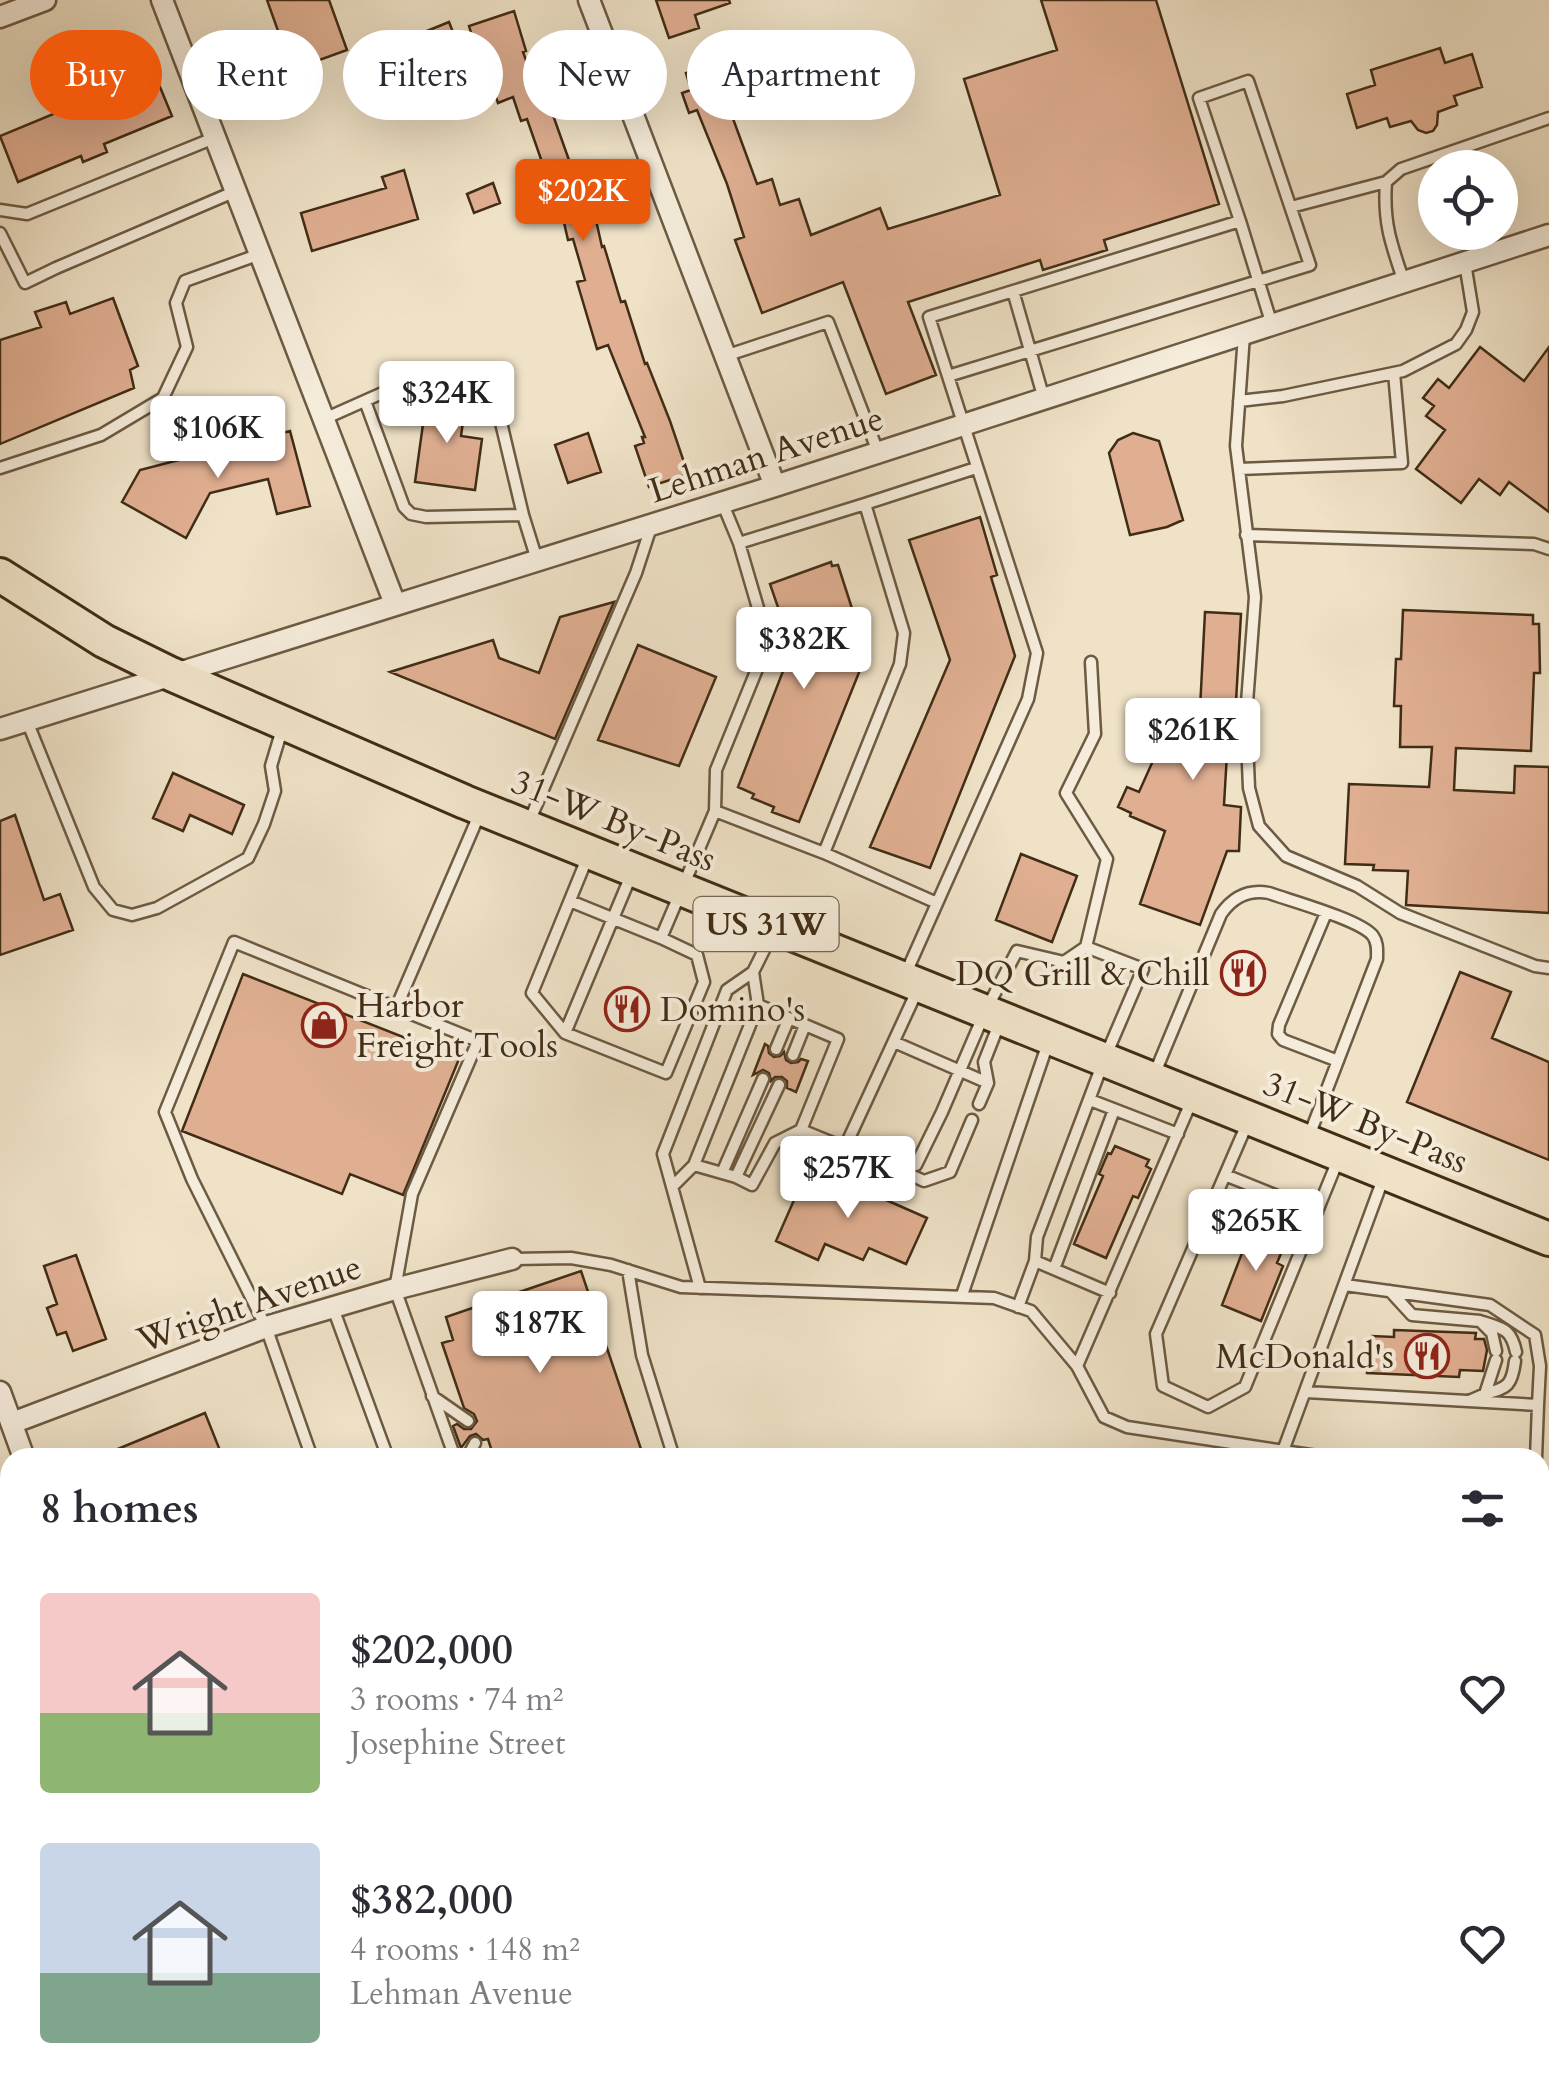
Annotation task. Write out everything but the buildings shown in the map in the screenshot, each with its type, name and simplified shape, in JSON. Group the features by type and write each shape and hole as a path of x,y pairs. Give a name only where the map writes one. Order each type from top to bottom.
{"main road":[{"name":"31-W By-Pass","path":"0,575 104,640 171,674 482,810 1549,1239"}],"street":[{"path":"162,0 395,604"},
{"path":"589,0 775,486"},
{"path":"0,17 34,2"},
{"name":"Lehman Avenue","path":"0,729 964,426 1549,234"},
{"name":"Wright Avenue","path":"12,1423 266,1328 396,1288 512,1259"},
{"path":"0,1392 21,1448"}],"lane":[{"path":"948,376 1030,352 1258,282 1310,265 1248,81 1199,98 1240,221 1258,282 1272,324"},
{"path":"1290,207 1386,182 1401,169 1549,118"},
{"path":"0,210 27,214 215,138"},
{"path":"1386,182 1387,234 1404,282"},
{"path":"0,233 25,283 236,191"},
{"path":"846,1147 894,1042 937,902 1028,699 1037,653 929,317 1240,221"},
{"path":"0,468 101,435 163,398 186,346 176,303 185,282 260,254"},
{"path":"1239,401 1283,396 1402,371 1456,344 1473,312 1465,262"},
{"path":"1013,292 1044,400"},
{"path":"725,356 828,322 878,453"},
{"path":"1244,334 1236,446 1255,597 1246,716 1250,788 1258,826 1286,856 1358,886 1400,912 1535,966 1549,968"},
{"path":"1239,469 1402,463 1394,373"},
{"path":"324,419 425,374 464,374 483,386 498,410 538,560"},
{"path":"365,401 404,507 411,514 524,515"},
{"path":"739,542 976,468"},
{"path":"660,938 715,811 716,770 759,664 766,632 739,542 722,502"},
{"path":"824,853 900,664 904,632 865,504"},
{"path":"526,828 636,573 652,524"},
{"path":"1246,535 1534,544 1549,549"},
{"path":"979,1104 988,1083 984,1062 993,1015 1017,952 1064,962 1086,947 1107,859 1066,793 1095,734 1090,662"},
{"path":"26,720 94,886 113,910 132,914 157,908 248,858 275,791 270,766 284,724"},
{"path":"396,1008 482,810"},
{"path":"715,811 937,902"},
{"path":"570,901 697,954 704,982 666,1073 565,1034 532,993 570,901 590,853"},
{"path":"565,1034 633,870"},
{"path":"1152,1079 1228,904 1238,896 1260,892 1326,914 1370,932 1377,942 1376,959 1307,1141"},
{"path":"1326,914 1278,1034 1283,1040 1338,1061"},
{"path":"700,1288 664,1154 728,990 753,972 775,927"},
{"path":"308,1448 266,1328 192,1180 164,1112 234,942 478,1041 412,1194 396,1288 451,1448"},
{"path":"1018,1307 1035,1261 1038,1236 1143,969 1086,947"},
{"path":"672,1187 694,1164 758,1005 753,972"},
{"path":"704,982 728,990"},
{"path":"694,1164 752,1185 775,1143 801,1130 838,1039 758,1005"},
{"path":"899,1170 916,1165 959,1070 993,1015"},
{"path":"776,1049 789,1018"},
{"path":"792,1055 805,1025"},
{"path":"962,1295 1050,1038"},
{"path":"894,1042 988,1083"},
{"path":"722,1173 763,1079"},
{"path":"736,1177 779,1085"},
{"path":"1077,1366 1194,1096"},
{"path":"1090,1100 1178,1134"},
{"path":"1054,1269 1114,1110"},
{"path":"1250,1118 1156,1334 1163,1386 1208,1407 1245,1387 1340,1155"},
{"path":"801,1130 924,1181 950,1172 972,1120"},
{"path":"1283,1448 1386,1173"},
{"path":"1226,1175 1316,1212"},
{"path":"512,1259 571,1258 681,1287 994,1298 1032,1311 1077,1366 1104,1417 1127,1428 1262,1448"},
{"path":"1035,1261 1110,1293"},
{"path":"628,1270 642,1356 671,1448"},
{"path":"1345,1285 1490,1305 1535,1334 1540,1366 1536,1448"},
{"path":"1390,1291 1412,1316 1480,1321 1513,1336 1513,1380 1506,1387 1468,1402"},
{"path":"333,1308 384,1448"},
{"path":"1480,1321 1492,1334 1496,1356 1484,1394"},
{"path":"1306,1392 1538,1405"},
{"path":"432,1396 468,1420"},
{"path":"472,1448 475,1443"}],"place":[{"name":"DQ Grill & Chill","path":"1243,973"},
{"name":"Domino's","path":"627,1009"},
{"name":"Harbor Freight Tools","path":"324,1025"},
{"name":"McDonald's","path":"1427,1356"}]}
